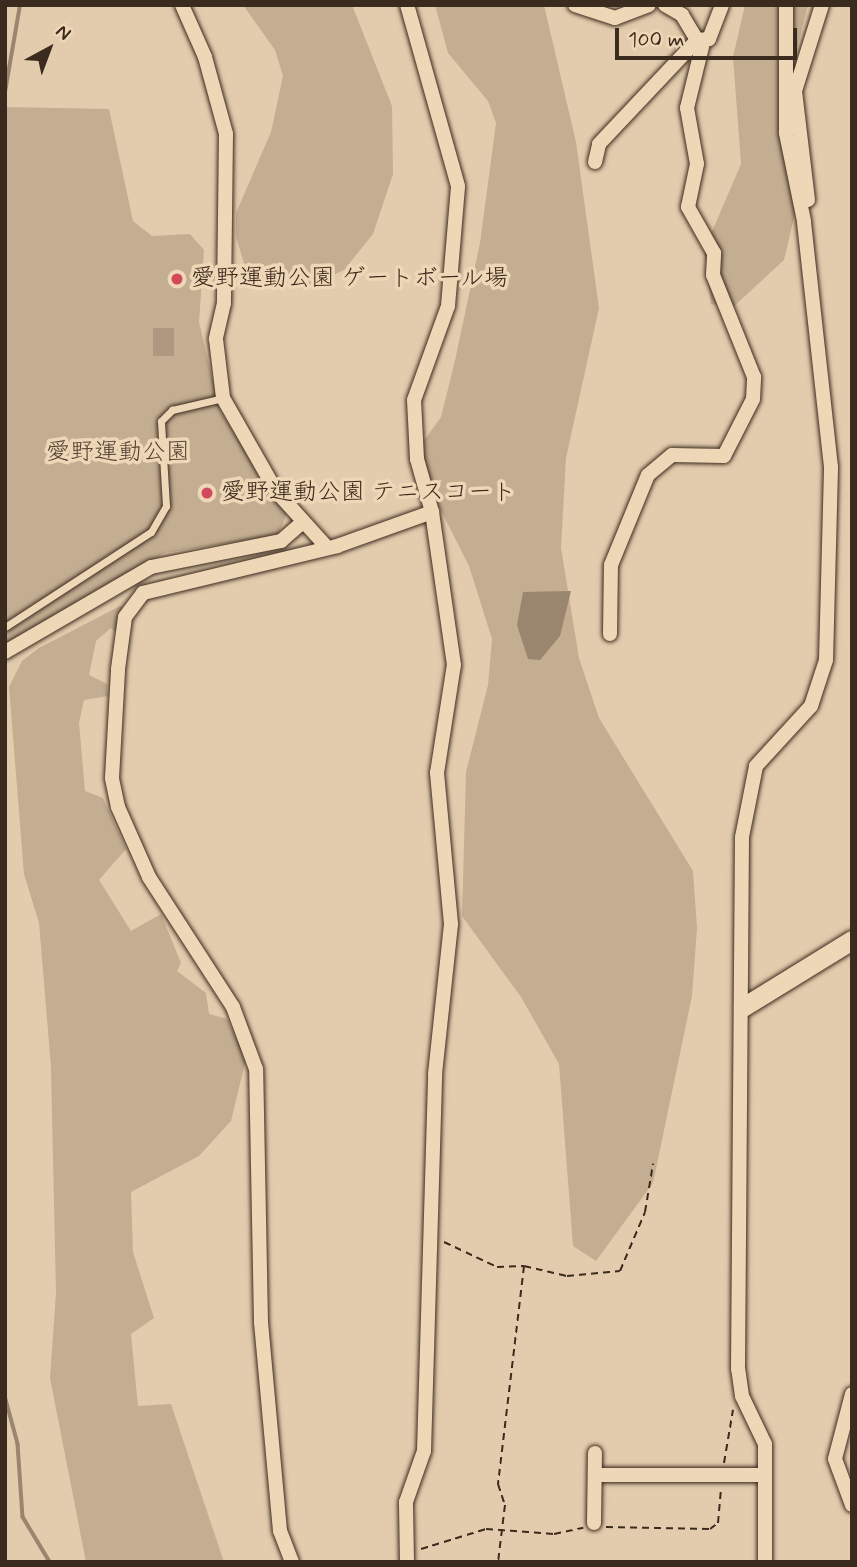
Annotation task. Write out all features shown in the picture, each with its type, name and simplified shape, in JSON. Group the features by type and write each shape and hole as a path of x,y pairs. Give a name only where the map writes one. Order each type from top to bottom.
{"street":[{"path":"182,5 205,57 226,134 224,303 216,339 223,398 276,491 324,544"},
{"path":"407,5 458,186 447,306 414,400 417,459 432,512 454,665 437,773 451,924 435,1074 424,1451 406,1502 407,1558"},
{"path":"575,5 615,19 649,5"},
{"path":"610,634 611,565 648,475 671,454 724,456 753,399 754,377 713,275 714,253 688,207 697,164 687,108 700,42 688,22 665,5"},
{"path":"688,22 690,5"},
{"path":"595,162 599,144 700,42 722,5"},
{"path":"765,1562 765,1444 741,1396 737,1134 743,1007 746,798 765,749 811,706 826,660 831,467 804,221 781,83 786,5"},
{"path":"804,221 809,206 794,91 822,5"},
{"path":"292,1562 280,1531 261,1322 257,1069 233,1007 149,877 112,778 118,669 125,617 136,599 324,544 337,546 432,512"},
{"path":"5,652 151,567 281,541 303,522"},
{"path":"743,1007 852,940"},
{"path":"852,1394 835,1459 852,1505"},
{"path":"594,1523 595,1453"},
{"path":"595,1475 765,1475"}],"lane":[{"path":"5,627 151,532 166,506 161,421 172,410 223,398"}],"path":[{"path":"429,1236 497,1267 523,1266 557,1275 620,1272 645,1212 653,1164"},
{"path":"498,1562 502,1531 498,1483 523,1266"},
{"path":"407,1558 473,1532 710,1529 718,1523 726,1437 741,1396"}],"green space":[{"path":"243,5 352,5 392,106 393,174 373,234 344,270 308,286 264,281 244,263 236,237 236,213 271,132 283,76 275,50"},
{"path":"435,5 544,5 576,142 599,308 566,458 561,548 579,658 599,718 693,871 697,928 692,996 653,1183 596,1261 573,1246 559,1064 521,997 462,916 466,772 488,685 492,639 469,566 425,479 418,449 441,417 454,365 480,243 496,123 488,101 448,53"},
{"path":"745,5 808,5 788,84 797,205 784,260 732,308 711,304 704,250 741,164 733,57"},
{"name":"愛野運動公園","path":"5,107 109,109 133,221 152,236 190,234 204,250 199,322 220,411 287,513 278,535 165,553 5,645"},
{"path":"120,606 126,608 118,634 111,628 96,641 89,675 107,684 108,696 84,700 79,723 85,791 103,798 126,849 99,880 131,931 161,914 181,963 177,971 206,993 209,1014 227,1019 246,1059 231,1121 199,1156 131,1192 133,1252 154,1318 131,1334 138,1406 171,1404 224,1562 86,1562 50,1378 56,1293 51,1067 39,923 24,874 9,687 22,661 39,648"}],"shaded area":[{"path":"571,591 560,636 540,660 528,659 517,625 523,592"}],"building":[{"path":"153,328 174,328 174,356 153,356"}],"waterway":[{"path":"5,92 20,5"},
{"path":"5,1396 18,1444 23,1517 50,1562"}],"place":[{"name":"愛野運動公園 ゲートボール場","path":"177,279"},
{"name":"愛野運動公園 テニスコート","path":"207,493"}]}
